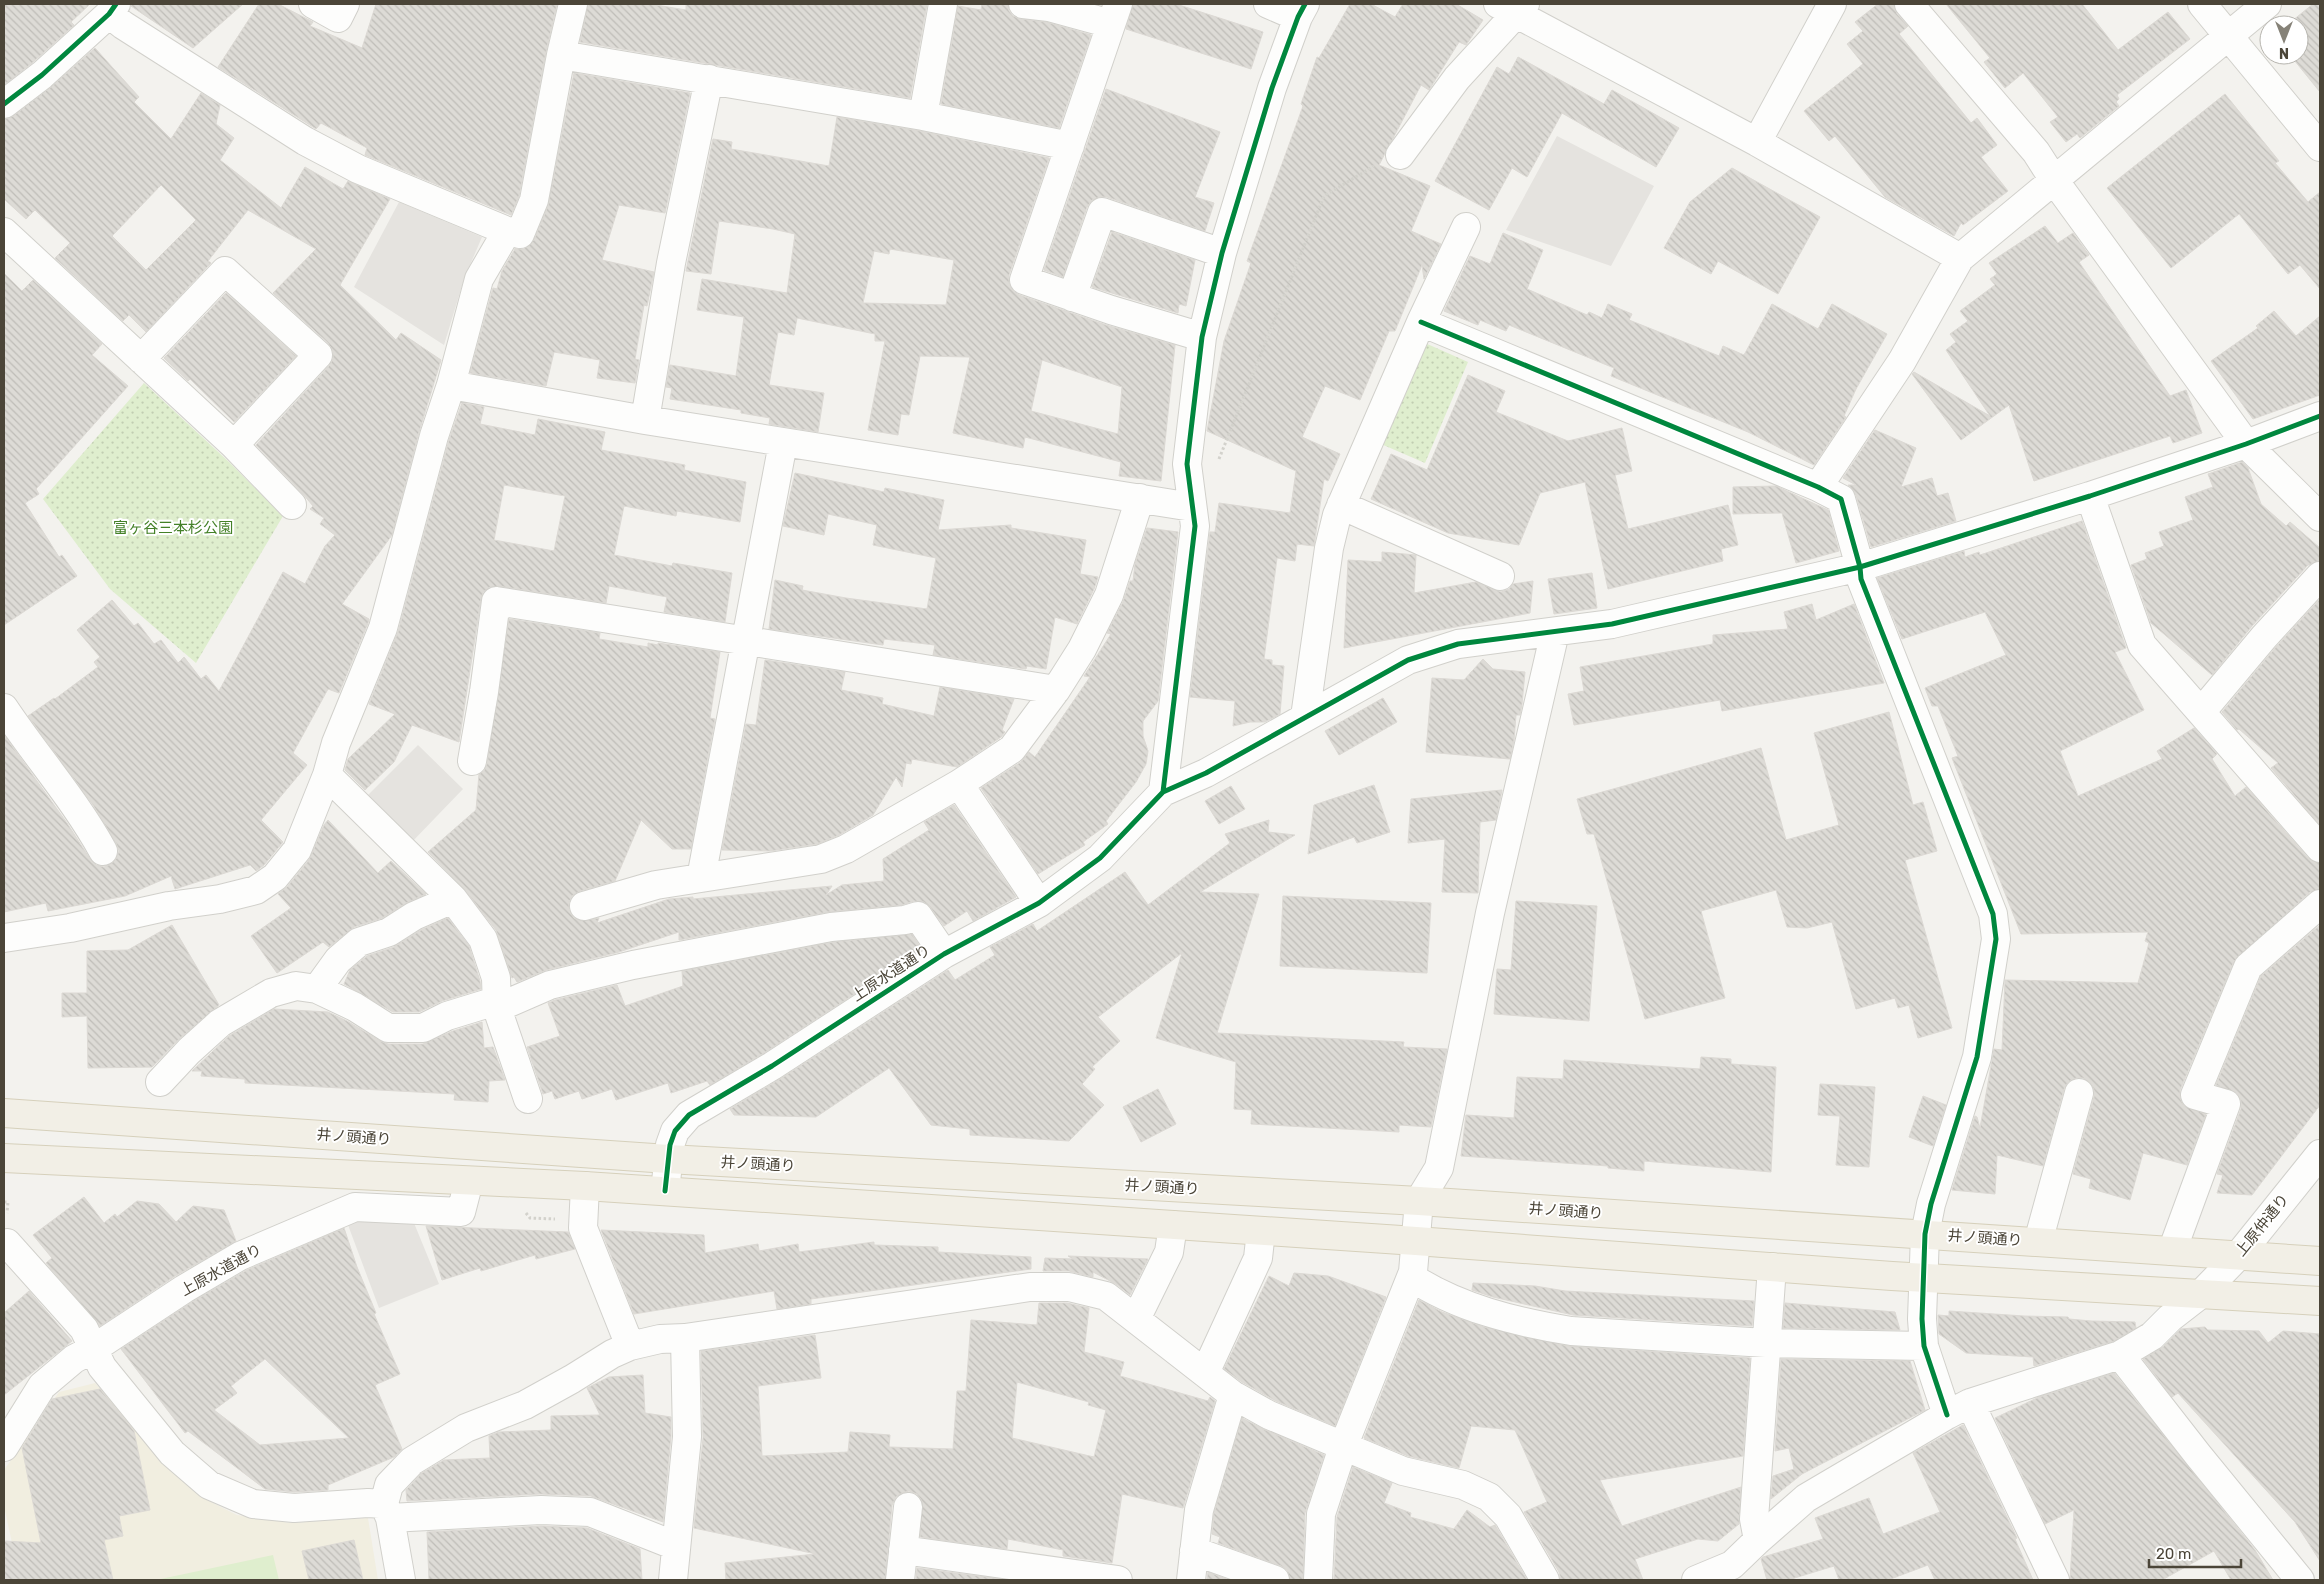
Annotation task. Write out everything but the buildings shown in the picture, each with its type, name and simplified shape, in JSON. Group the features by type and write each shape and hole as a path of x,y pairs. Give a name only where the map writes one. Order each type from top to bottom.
{"main road":[{"name":"井ノ頭通り","path":"4,1113 668,1159 1418,1202 2320,1261"},
{"path":"4,1158 585,1186 1261,1230 1923,1278 2320,1301"}],"street":[{"path":"313,4 338,18 345,4"},
{"path":"4,938 70,928 169,906 220,899 256,890 275,877 297,850 327,775 336,743 383,628 434,436 451,385 479,279 514,232 534,200 561,55 573,4"},
{"path":"923,116 943,4"},
{"path":"1023,4 1114,14 1024,280 1072,298 1202,337"},
{"path":"1163,792 1195,526 1187,464 1202,337 1222,253 1272,88 1302,10 1268,4"},
{"path":"1757,142 1832,4"},
{"path":"1909,4 2036,152 2054,180 2246,444 2320,517"},
{"path":"2202,4 2320,148"},
{"path":"1818,487 1902,361 1960,258 2267,4"},
{"path":"1400,155 1513,7 1757,142 1960,258"},
{"path":"4,104 42,75 113,9 123,25 306,141 358,169 514,232"},
{"path":"561,55 923,116 1070,146"},
{"path":"645,420 671,263 709,79"},
{"path":"1072,298 1102,212 1222,253"},
{"path":"1305,717 1329,548 1341,506 1421,322 1466,227"},
{"path":"4,232 234,445 292,505"},
{"path":"141,359 225,271 318,354 234,445"},
{"path":"1421,322 1818,487 1841,499 1860,567 1861,579 1993,914 1996,939 1977,1057 1931,1204 1925,1234 1922,1319 1924,1346 2054,1580"},
{"path":"451,385 783,443 1192,507"},
{"path":"1163,792 1206,773 1408,660 1458,644 1612,624 1860,567 2090,496 2246,444 2320,416"},
{"path":"701,878 783,443"},
{"path":"2090,496 2142,645 2320,848"},
{"path":"584,906 656,885 821,859 846,849 959,784 1012,749 1056,690 1082,649 1108,595 1140,498"},
{"path":"1341,506 1500,576"},
{"path":"2202,712 2264,637 2320,576"},
{"path":"472,761 484,692 496,601 1056,690"},
{"path":"1318,1580 1321,1514 1343,1447 1411,1277 1416,1241 1418,1202 1439,1168 1490,913 1555,632"},
{"path":"4,708 33,752 85,818 103,851"},
{"path":"327,775 453,899 483,939 496,978 497,1008 528,1099"},
{"path":"959,784 1039,903"},
{"name":"上原水道通り","path":"665,1191 670,1145 675,1131 689,1115 772,1066 944,954 1039,903 1100,858 1163,792"},
{"path":"317,989 338,960 359,942 389,932 414,916 453,899"},
{"path":"2172,1251 2226,1104 2195,1095 2248,967 2320,904"},
{"path":"160,1082 189,1050 220,1023 271,993 296,986 317,989 355,1007 388,1028 423,1028 447,1016 486,1004 497,1008 550,985 632,965 831,927 880,923 918,916 944,954"},
{"path":"2038,1242 2079,1093"},
{"name":"上原仲通り","path":"1696,1580 1732,1565 1806,1498 1958,1409 2120,1356 2152,1336 2170,1318 2201,1294 2238,1256 2320,1154"},
{"name":"上原水道通り","path":"4,1447 42,1386 74,1359 93,1349 240,1256 355,1207 461,1212 469,1180"},
{"path":"585,1186 583,1228 630,1346"},
{"path":"1136,1319 1169,1252 1173,1225"},
{"path":"1206,1373 1258,1258 1261,1230"},
{"path":"7,1243 84,1329 102,1367 172,1453 209,1486 253,1504 294,1508 368,1503 387,1511 541,1510 590,1512 676,1546"},
{"path":"1758,1540 1754,1519 1772,1267"},
{"path":"1411,1277 1428,1289 1456,1301 1542,1326 1571,1332 1766,1343 1924,1346"},
{"path":"401,1580 387,1511 389,1485 412,1461 466,1428 525,1405 612,1354 630,1346 660,1339 684,1338 1030,1287 1069,1287 1106,1296 1233,1395 1269,1415 1403,1471 1463,1486 1489,1497 1508,1516 1546,1580"},
{"path":"673,1580 688,1436 684,1338"},
{"path":"2120,1356 2300,1580"},
{"path":"1191,1580 1199,1510 1233,1395"},
{"path":"900,1580 908,1507"},
{"path":"903,1550 1118,1580"},
{"path":"1194,1551 1275,1580"}],"path":[{"path":"1245,396 1324,196 1376,165 1400,155"}],"shaded area":[{"path":"1557,136 1654,186 1611,266 1506,230"},
{"path":"399,202 482,237 464,279 444,345 354,287"},
{"path":"418,745 463,789 410,844 364,799"},
{"path":"363,1219 414,1223 439,1284 379,1308 348,1225"},
{"path":"95,1383 140,1431 178,1477 211,1502 237,1515 291,1523 368,1518 378,1580 20,1580 4,1506 4,1470 59,1392"}],"green space":[{"path":"1425,343 1468,362 1425,463 1381,444"},
{"name":"富ヶ谷三本杉公園","path":"144,383 229,462 283,516 196,663 110,589 43,499"},
{"path":"273,1555 279,1580 156,1580"}],"cycle path":[{"path":"4,104 42,75 109,14 116,4"},
{"path":"1163,792 1195,526 1187,464 1202,337 1222,253 1272,88 1298,17 1305,4"},
{"path":"1421,322 1818,487 1841,499 1860,567 1861,579 1993,914 1996,939 1977,1057 1931,1204 1925,1234 1922,1319 1924,1346 1947,1415"},
{"path":"665,1191 670,1145 675,1131 689,1115 772,1066 944,954 1039,903 1100,858 1163,792 1206,773 1408,660 1458,644 1612,624 1860,567 2090,496 2246,444 2320,416"}]}
